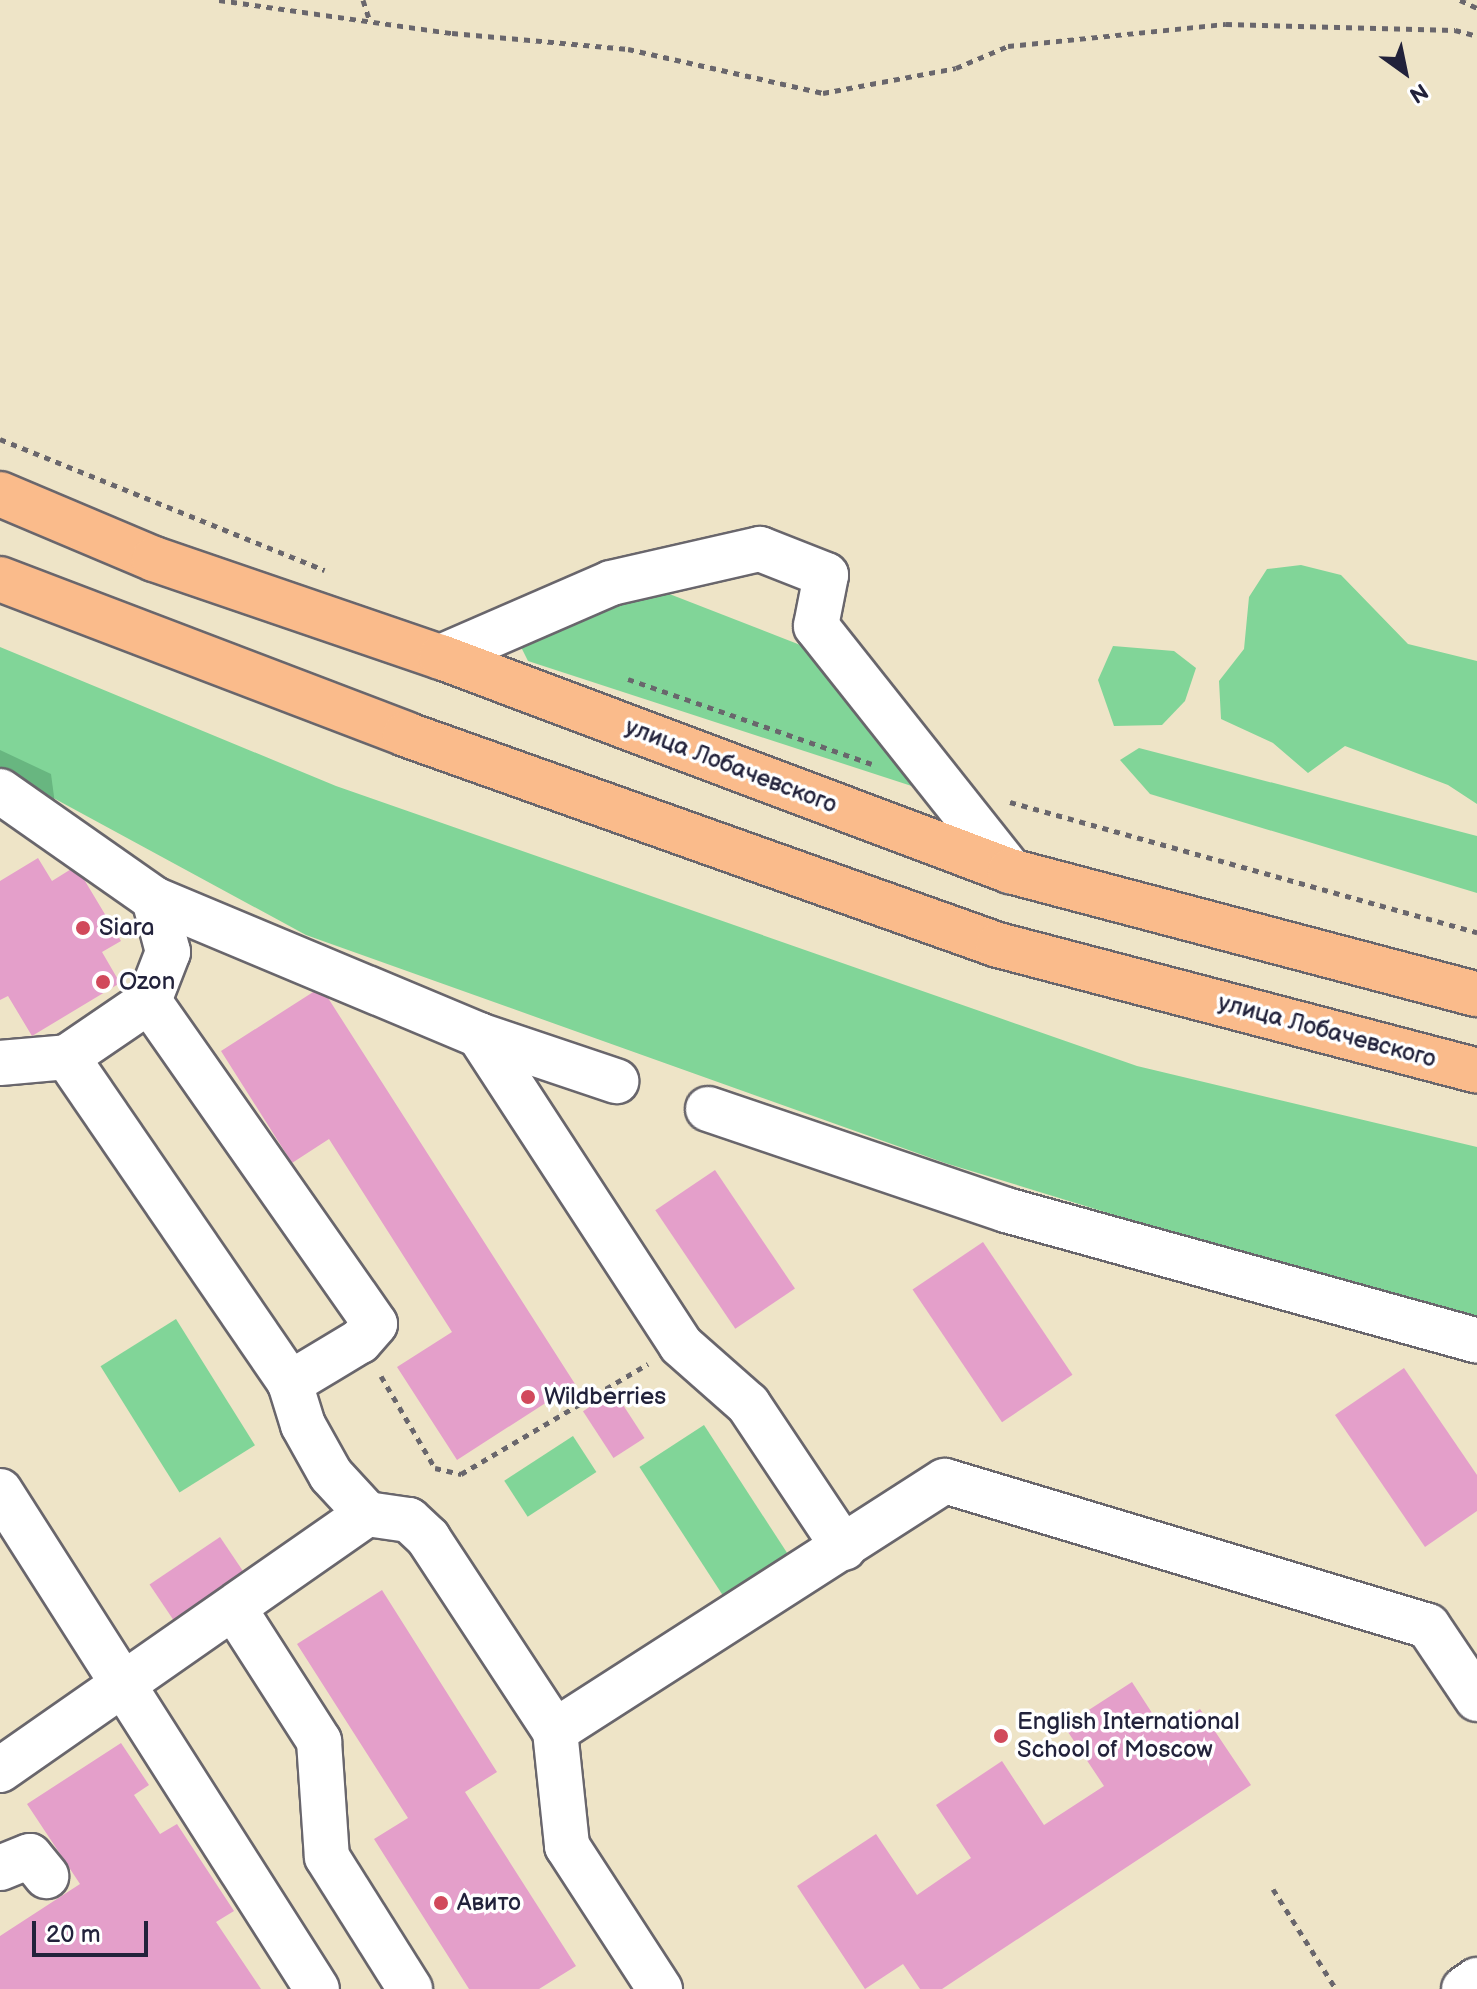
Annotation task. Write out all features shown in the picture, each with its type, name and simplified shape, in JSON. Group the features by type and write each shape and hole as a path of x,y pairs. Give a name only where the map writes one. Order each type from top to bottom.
{"main road":[{"name":"улица Лобачевского","path":"1,487 154,559 441,657 1010,871 1477,994"},
{"name":"улица Лобачевского","path":"0,579 405,734 998,945 1477,1071"}],"street":[{"path":"441,657 611,583 760,549 826,575 816,626 1010,871"},
{"path":"0,791 154,899 479,1035 616,1081"},
{"path":"0,1063 67,1057 149,1001 168,952 154,899"},
{"path":"149,1001 375,1324 360,1341 290,1383"},
{"path":"479,1035 681,1345 748,1404 844,1548"},
{"path":"67,1057 290,1383 303,1425 331,1475 367,1514 409,1520 428,1538 555,1731 567,1846 660,1989"},
{"path":"708,1109 1006,1210 1477,1341"},
{"path":"555,1731 945,1481 1428,1626 1464,1653 1477,1699"},
{"path":"0,1491 317,1989"},
{"path":"0,1770 125,1687 367,1514"},
{"path":"235,1610 319,1741 327,1857 410,1989"},
{"path":"0,1868 30,1856 46,1876"},
{"path":"1464,1989 1477,1980"}],"path":[{"path":"219,0 370,22 628,49 823,93 956,68 1008,46 1226,24 1455,30 1477,36"},
{"path":"363,0 370,22"},
{"path":"1460,0 1477,8"},
{"path":"0,439 339,575"},
{"path":"616,675 885,769"},
{"path":"959,806 995,798 1477,932"},
{"path":"360,1341 435,1468 461,1474 681,1345"},
{"path":"1273,1889 1336,1989"}],"green space":[{"path":"1301,565 1341,575 1408,644 1477,661 1477,804 1448,785 1345,746 1308,773 1273,743 1221,719 1219,681 1244,649 1249,597 1267,569"},
{"path":"654,588 808,648 927,791 528,661 520,645"},
{"path":"1113,646 1174,651 1196,668 1185,701 1162,725 1114,726 1098,680"},
{"path":"0,647 336,786 1137,1066 1477,1147 1477,1326 945,1163 306,935 0,769"},
{"path":"1139,748 1477,836 1477,893 1150,794 1120,760"},
{"path":"0,750 51,774 55,804 0,778"},
{"path":"176,1319 255,1445 179,1493 101,1366"},
{"path":"704,1425 789,1556 724,1598 639,1467"},
{"path":"573,1436 596,1472 528,1517 504,1481"}],"building":[{"path":"38,858 52,881 76,866 121,941 102,952 120,983 32,1036 8,996 0,1000 0,881"},
{"path":"321,987 575,1384 457,1460 397,1367 452,1332 329,1139 292,1163 221,1051"},
{"path":"715,1170 795,1289 735,1329 655,1210"},
{"path":"983,1242 1072,1375 1002,1422 913,1290"},
{"path":"1404,1368 1477,1475 1477,1511 1425,1547 1335,1415"},
{"path":"614,1391 644,1438 613,1458 583,1411"},
{"path":"220,1537 248,1578 177,1626 150,1585"},
{"path":"382,1590 497,1772 465,1792 576,1966 539,1989 469,1989 374,1839 408,1818 297,1644"},
{"path":"1132,1682 1165,1733 1200,1709 1251,1785 942,1989 920,1989 903,1964 865,1989 797,1886 876,1834 917,1895 971,1858 936,1805 1002,1761 1044,1825 1104,1786 1064,1726"},
{"path":"121,1743 149,1785 134,1795 160,1834 177,1824 234,1911 216,1922 261,1989 0,1989 0,1936 80,1884 27,1804"}],"place":[{"name":"Siara","path":"83,928"},
{"name":"Ozon","path":"103,982"},
{"name":"Wildberries","path":"528,1397"},
{"name":"English International School of Moscow","path":"1001,1736"},
{"name":"Авито","path":"441,1903"}]}
